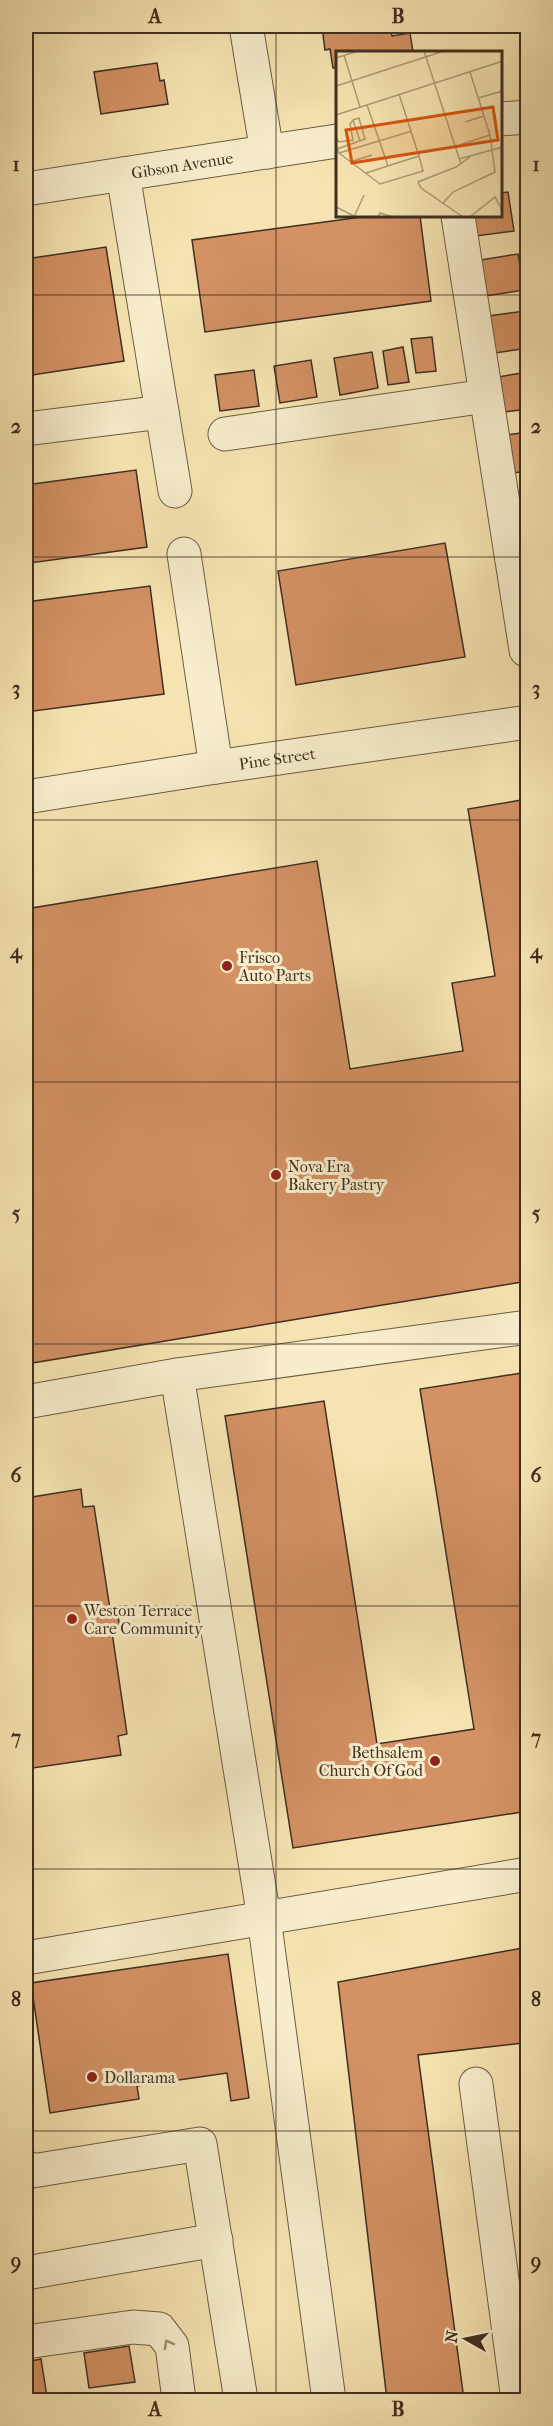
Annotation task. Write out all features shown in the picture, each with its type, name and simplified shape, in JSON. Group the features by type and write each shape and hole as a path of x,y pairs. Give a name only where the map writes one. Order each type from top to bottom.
{"street":[{"path":"246,26 267,152"},
{"path":"502,119 528,117"},
{"name":"Gibson Avenue","path":"26,189 336,141"},
{"path":"123,174 175,490"},
{"path":"458,218 526,650"},
{"path":"225,434 486,396"},
{"path":"34,428 162,412"},
{"path":"184,554 216,767"},
{"name":"Pine Street","path":"26,797 528,722"},
{"path":"26,1402 177,1375 528,1327"},
{"path":"177,1375 264,1918 329,2400"},
{"path":"26,1958 528,1875"},
{"path":"476,2084 519,2400"},
{"path":"26,2170 200,2144 241,2400"},
{"path":"26,2272 216,2240"},
{"path":"26,2342 133,2327 159,2330 172,2346 179,2400"}],"building":[{"path":"390,26 392,36 410,33 413,51 336,51 336,68 333,68 330,49 325,50 322,27"},
{"path":"157,63 160,81 164,80 168,104 101,114 94,72"},
{"path":"508,192 514,231 476,236 473,218 502,218 502,193"},
{"path":"354,218 420,218 431,301 205,332 192,240"},
{"path":"106,247 124,361 26,376 26,259"},
{"path":"518,254 524,290 486,296 480,260"},
{"path":"525,311 528,348 495,353 489,316"},
{"path":"432,337 436,371 416,373 411,339"},
{"path":"403,347 409,382 388,385 383,351"},
{"path":"372,352 378,388 340,395 334,358"},
{"path":"311,360 317,397 280,403 274,366"},
{"path":"254,370 259,406 220,411 215,375"},
{"path":"528,372 528,409 503,412 497,377"},
{"path":"528,432 528,471 513,473 506,435"},
{"path":"136,470 147,547 30,563 26,529 26,485"},
{"path":"528,492 528,531 521,532 516,494"},
{"path":"445,543 465,657 296,685 278,571"},
{"path":"150,586 164,694 26,712 26,602"},
{"name":"Nova Era Bakery Pastry","path":"528,799 528,1281 26,1364 26,909 317,861 350,1069 463,1051 452,983 495,976 468,809"},
{"path":"528,1372 528,1811 293,1848 225,1416 324,1401 377,1744 474,1729 420,1389"},
{"name":"Weston Terrace Care Community","path":"81,1489 83,1507 94,1506 110,1609 117,1608 120,1630 112,1632 127,1734 118,1736 121,1755 26,1769 26,1498"},
{"path":"528,1947 528,2074 523,2043 418,2055 464,2400 387,2400 338,1982"},
{"path":"228,1954 249,2098 231,2101 227,2073 137,2086 139,2099 50,2113 31,1983"},
{"path":"129,2346 135,2382 89,2388 84,2353"},
{"path":"41,2359 47,2397 26,2400 26,2362"}],"place":[{"name":"Frisco Auto Parts","path":"227,966"},
{"name":"Nova Era Bakery Pastry","path":"276,1175"},
{"name":"Weston Terrace Care Community","path":"72,1619"},
{"name":"Bethsalem Church Of God","path":"435,1761"},
{"name":"Dollarama","path":"92,2077"}]}
